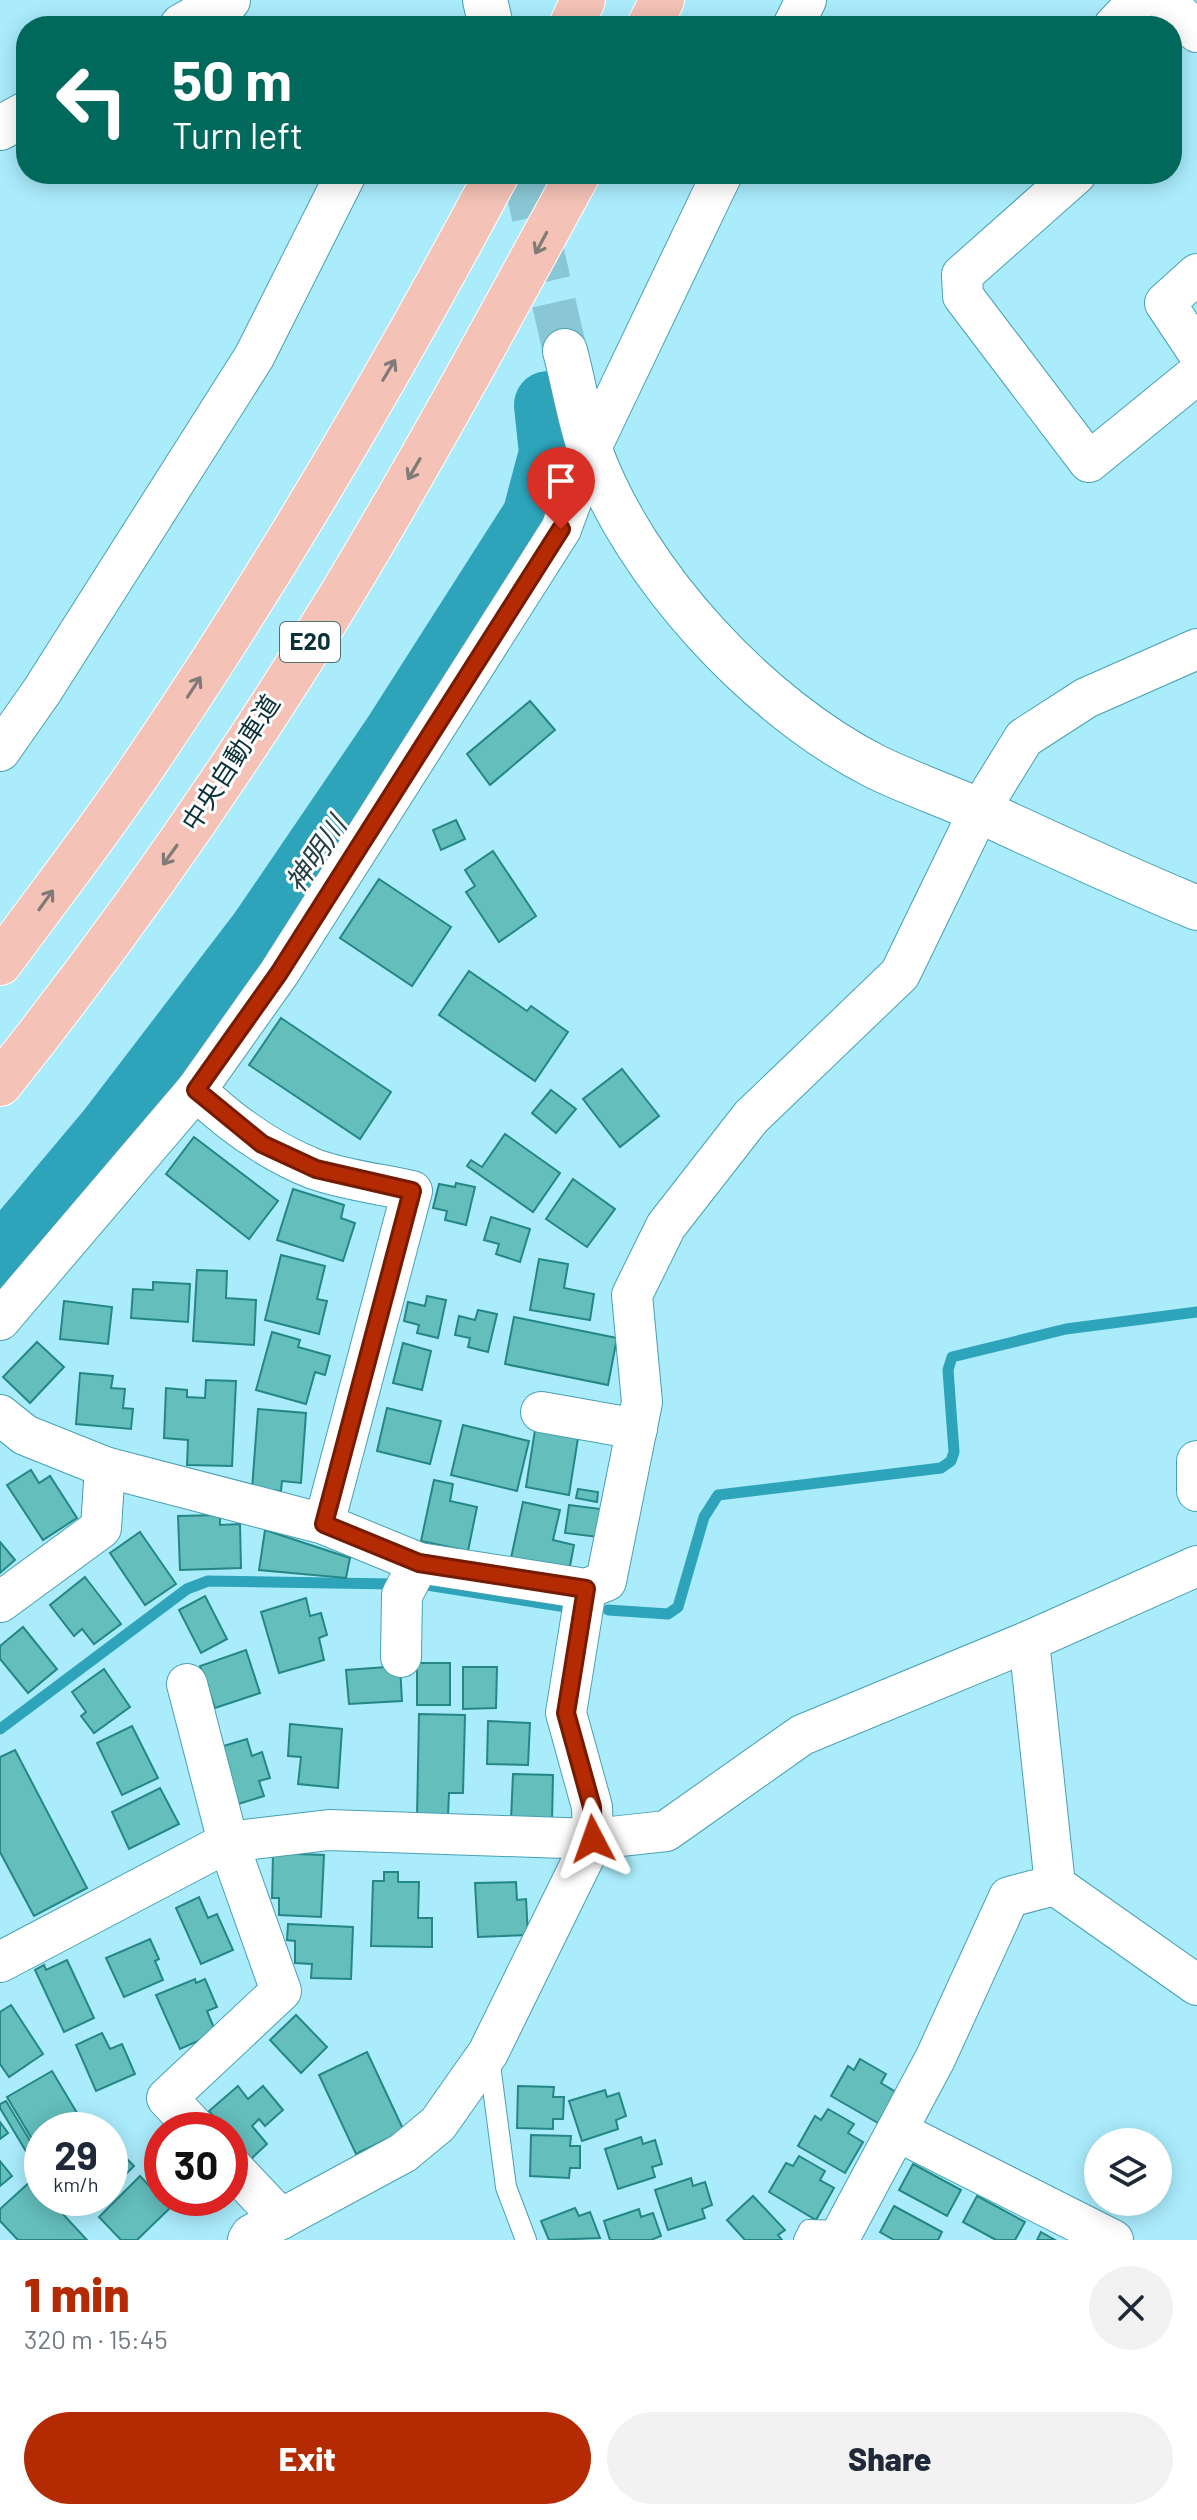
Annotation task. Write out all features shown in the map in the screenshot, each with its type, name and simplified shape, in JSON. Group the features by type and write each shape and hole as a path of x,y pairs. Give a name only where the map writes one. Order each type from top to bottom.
{"highway":[{"name":"E20","path":"0,963 146,762 278,556 419,321 492,184"},
{"name":"中央自動車道","path":"0,1084 192,825 339,597 475,364 573,184"}],"street":[{"path":"200,16 228,0"},
{"path":"1124,16 1139,0"},
{"path":"1165,0 1181,16"},
{"path":"1182,17 1197,32"},
{"path":"0,751 42,691 254,357 341,184"},
{"path":"0,1320 196,1090 279,973 561,529 590,450 717,184"},
{"path":"1065,184 962,275 963,296 1089,462 1197,374"},
{"path":"1197,274 1165,303 1197,351"},
{"path":"565,351 590,450 613,501 659,574 699,627 740,670 807,723 875,766 1197,908"},
{"path":"0,1415 25,1435 105,1467 324,1524 419,1563 586,1589 606,1581 642,1402 632,1295 666,1226 751,1117 900,974 979,811 1024,738 1086,698 1197,649"},
{"path":"196,1090 262,1144 316,1169 412,1191 324,1524"},
{"path":"541,1412 637,1429"},
{"path":"1197,1461 1197,1491"},
{"path":"0,1602 101,1528 105,1467"},
{"path":"401,1657 402,1595 419,1563"},
{"path":"0,1962 228,1842 329,1830 593,1839 666,1831 802,1735 1029,1641 1197,1566"},
{"path":"248,2240 251,2235 403,2153 438,2124 488,2053 593,1839 592,1807 566,1713 586,1589"},
{"path":"1029,1641 1055,1885 1197,1985"},
{"path":"180,2112 167,2098 281,1991 228,1842 187,1684"},
{"path":"843,2231 935,2059 1009,1897 1055,1885"},
{"path":"897,2131 1113,2240"},
{"path":"248,2184 281,2219"}],"lane":[{"path":"488,2053 506,2187 526,2240"},
{"path":"804,2240 809,2230 843,2231"}],"building":[{"path":"530,701 555,730 490,785 467,754"},
{"path":"456,820 465,839 441,850 433,830"},
{"path":"493,851 536,916 499,942 466,892 475,886 465,870"},
{"path":"379,879 451,927 412,986 340,938"},
{"path":"469,971 527,1011 531,1006 568,1032 535,1081 439,1015"},
{"path":"281,1018 391,1092 360,1139 249,1065"},
{"path":"622,1069 659,1116 620,1147 583,1099"},
{"path":"551,1090 576,1109 556,1133 532,1113"},
{"path":"505,1134 560,1173 533,1212 467,1166 471,1160 482,1167"},
{"path":"194,1137 278,1201 249,1239 166,1174"},
{"path":"573,1179 615,1209 587,1247 546,1219"},
{"path":"456,1183 475,1187 466,1225 445,1220 447,1211 433,1208 439,1184 455,1187"},
{"path":"293,1189 344,1205 341,1218 355,1223 343,1261 277,1240"},
{"path":"491,1217 530,1229 520,1262 496,1254 499,1244 484,1240"},
{"path":"281,1255 325,1266 317,1299 327,1301 319,1334 265,1320"},
{"path":"539,1259 568,1264 564,1288 594,1294 590,1320 530,1310"},
{"path":"197,1270 227,1271 226,1298 256,1300 254,1345 193,1341"},
{"path":"153,1282 190,1284 188,1322 131,1318 133,1289 153,1290"},
{"path":"427,1296 446,1300 438,1338 417,1333 419,1325 404,1321 408,1302 425,1306"},
{"path":"64,1301 112,1307 108,1344 60,1339"},
{"path":"478,1310 497,1314 488,1352 468,1347 470,1338 455,1335 459,1316 475,1320"},
{"path":"514,1317 617,1338 608,1385 505,1364"},
{"path":"272,1332 300,1340 298,1347 330,1356 325,1375 315,1372 306,1404 256,1390"},
{"path":"37,1342 64,1367 30,1403 3,1377"},
{"path":"403,1343 431,1351 422,1390 393,1383"},
{"path":"80,1373 113,1376 111,1388 125,1389 123,1408 133,1409 131,1429 76,1424"},
{"path":"206,1380 236,1381 232,1466 187,1465 188,1440 164,1438 166,1388 187,1390 187,1397 205,1398"},
{"path":"387,1408 441,1421 430,1464 377,1451"},
{"path":"258,1409 306,1413 301,1483 282,1481 281,1491 252,1489"},
{"path":"463,1425 529,1441 517,1491 451,1475"},
{"path":"535,1430 578,1438 569,1495 526,1487"},
{"path":"31,1470 39,1483 50,1476 77,1518 43,1540 7,1485"},
{"path":"434,1480 453,1484 450,1501 477,1507 468,1551 421,1541"},
{"path":"578,1489 598,1492 597,1502 576,1498"},
{"path":"523,1502 560,1510 553,1540 574,1545 569,1571 511,1558"},
{"path":"569,1505 601,1509 598,1537 565,1533"},
{"path":"220,1515 220,1525 240,1524 241,1568 180,1570 178,1516"},
{"path":"265,1530 350,1558 346,1578 259,1570"},
{"path":"140,1532 176,1584 145,1605 110,1553"},
{"path":"0,1542 15,1560 0,1573"},
{"path":"85,1577 121,1624 94,1644 82,1629 74,1636 50,1605"},
{"path":"205,1596 227,1639 201,1653 179,1610"},
{"path":"306,1598 310,1616 321,1613 327,1635 319,1638 324,1660 279,1673 261,1612"},
{"path":"23,1627 57,1669 28,1693 0,1659 0,1646"},
{"path":"246,1650 260,1693 215,1708 200,1666"},
{"path":"417,1663 450,1663 450,1705 417,1705"},
{"path":"400,1666 402,1701 349,1704 346,1670"},
{"path":"463,1667 497,1667 496,1708 463,1709"},
{"path":"104,1669 130,1707 94,1733 81,1716 86,1712 72,1692"},
{"path":"419,1714 465,1715 463,1793 449,1793 448,1817 417,1817"},
{"path":"488,1721 530,1723 528,1765 487,1764"},
{"path":"290,1724 342,1729 338,1788 298,1784 301,1757 288,1756"},
{"path":"132,1726 158,1778 122,1795 97,1743"},
{"path":"247,1739 252,1756 262,1752 270,1778 259,1781 264,1796 235,1805 217,1748"},
{"path":"15,1750 87,1888 34,1916 0,1852 0,1757"},
{"path":"513,1774 553,1775 552,1822 511,1820"},
{"path":"160,1788 179,1824 129,1849 112,1812"},
{"path":"273,1853 324,1855 321,1917 279,1915 279,1898 272,1898"},
{"path":"384,1872 398,1872 398,1882 419,1882 418,1918 432,1918 432,1947 371,1946 373,1881 384,1881"},
{"path":"516,1882 517,1900 526,1899 528,1935 478,1937 475,1883"},
{"path":"199,1897 208,1918 217,1914 233,1950 201,1964 176,1908"},
{"path":"288,1924 353,1927 351,1979 311,1978 312,1964 295,1963 295,1941 287,1940"},
{"path":"150,1939 159,1959 155,1961 163,1980 124,1997 106,1958"},
{"path":"67,1960 94,2018 64,2032 35,1970 44,1965 46,1970"},
{"path":"195,1979 196,1983 205,1979 217,2007 207,2011 216,2033 180,2049 156,1995"},
{"path":"11,2005 43,2054 9,2077 0,2064 0,2012"},
{"path":"296,2015 327,2047 301,2073 270,2040"},
{"path":"102,2033 110,2049 122,2044 135,2074 96,2091 76,2045"},
{"path":"367,2052 404,2131 356,2154 319,2075"},
{"path":"860,2059 886,2074 881,2083 896,2092 878,2123 831,2096 848,2066 854,2070"},
{"path":"52,2071 76,2112 24,2112 24,2126 7,2097"},
{"path":"238,2086 248,2099 263,2086 283,2110 265,2126 259,2119 252,2126 267,2144 250,2160 248,2112 209,2111"},
{"path":"518,2086 554,2087 553,2097 564,2097 563,2119 553,2119 553,2129 517,2128"},
{"path":"605,2090 607,2097 619,2093 626,2116 616,2120 618,2129 582,2141 569,2101"},
{"path":"6,2101 24,2131 24,2148 0,2108 0,2104"},
{"path":"828,2109 854,2124 848,2133 863,2142 845,2173 798,2146 815,2116 821,2120"},
{"path":"0,2122 8,2133 0,2139"},
{"path":"531,2135 571,2136 570,2146 580,2146 580,2168 570,2168 569,2178 530,2176"},
{"path":"641,2137 643,2144 655,2140 662,2164 652,2167 655,2177 618,2189 605,2149"},
{"path":"799,2156 825,2171 820,2180 834,2188 816,2220 769,2192 786,2163 793,2166"},
{"path":"0,2161 12,2176 0,2186"},
{"path":"913,2164 961,2190 947,2216 899,2190"},
{"path":"140,2176 144,2180 144,2216 162,2216 137,2240 121,2240 99,2217 128,2216 128,2188"},
{"path":"691,2178 693,2186 705,2182 712,2205 702,2209 705,2218 668,2230 655,2190"},
{"path":"24,2187 24,2216 65,2216 87,2240 18,2240 0,2221 0,2209"},
{"path":"753,2196 785,2230 778,2235 782,2240 745,2240 727,2220"},
{"path":"977,2196 1025,2222 1015,2240 996,2240 963,2222"},
{"path":"894,2206 942,2232 938,2240 894,2240 880,2232"},
{"path":"575,2208 579,2216 590,2212 600,2238 549,2240 541,2221"},
{"path":"639,2209 641,2217 653,2213 661,2236 651,2240 610,2240 604,2221"},
{"path":"1041,2232 1055,2240 1037,2240"}],"waterway":[{"name":"神明川","path":"0,1263 111,1131 263,932 395,738 536,517 553,453 548,405"},
{"path":"608,1610 668,1614 678,1607 704,1517 718,1495 941,1468 951,1461 954,1452 948,1370 952,1357 1066,1329 1197,1312"},
{"path":"0,1729 187,1589 208,1581 393,1584"},
{"path":"427,1585 566,1607"}],"tunnel":[{"path":"526,184 565,351"}],"route":[{"path":"561,529 279,973 196,1090 262,1144 316,1169 412,1191 324,1524 419,1563 586,1589 566,1713 592,1807 593,1839"}]}
